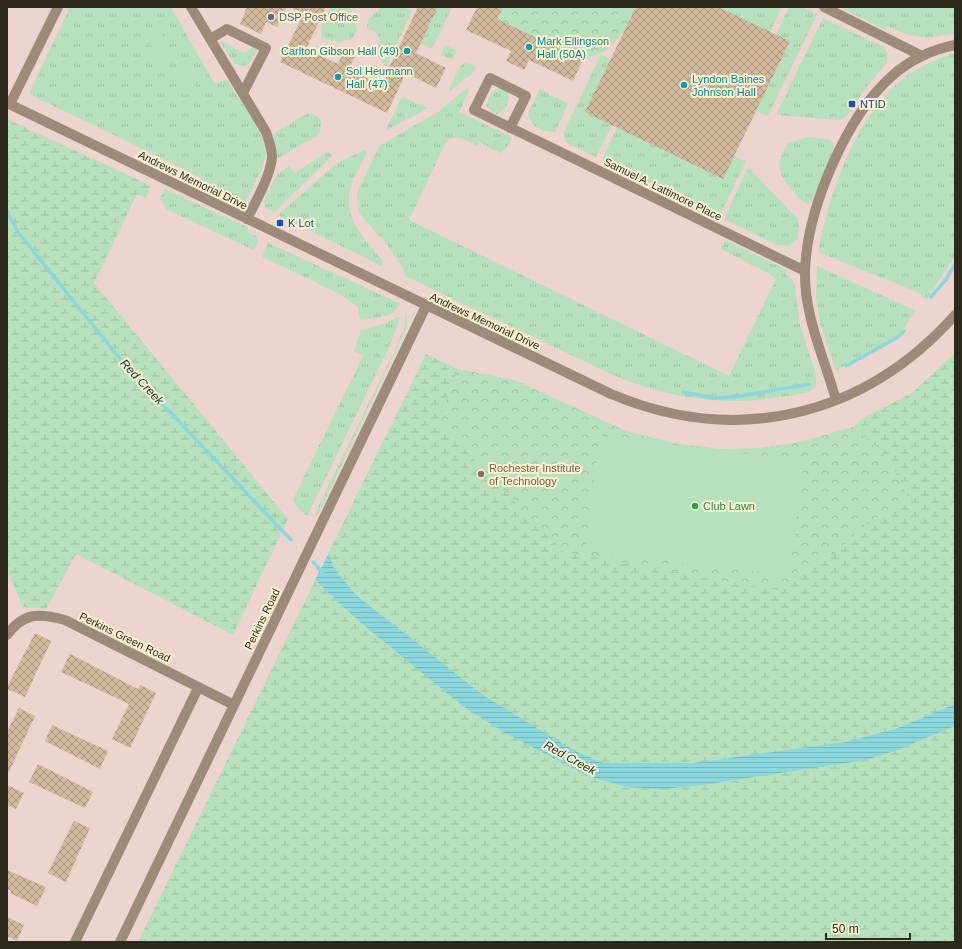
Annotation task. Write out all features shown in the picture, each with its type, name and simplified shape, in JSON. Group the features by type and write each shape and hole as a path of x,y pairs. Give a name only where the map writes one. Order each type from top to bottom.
{"street":[{"path":"9,104 58,7"},
{"path":"191,7 266,132 271,147 272,158 269,170 247,219"},
{"path":"824,7 922,56"},
{"path":"210,39 227,29 266,48 243,93"},
{"path":"836,400 814,333 809,310 805,271 811,233 820,197 827,177 849,134 878,91 893,75 922,56 955,45"},
{"name":"Samuel A. Lattimore Place","path":"510,128 526,96 490,78 474,110 510,128 805,271"},
{"name":"Andrews Memorial Drive","path":"9,104 611,394 663,412 707,419 753,419 792,414 836,400 866,387 891,372 921,349 955,315"},
{"name":"Perkins Road","path":"120,942 426,306"},
{"name":"Perkins Green Road","path":"7,635 19,621 31,616 49,616 64,620 234,705"},
{"path":"75,942 198,688"}],"shaded area":[{"name":"Rochester Institute of Technology","path":"7,7 955,7 955,942 7,942"}],"green space":[{"path":"70,7 175,7 172,9 214,83 227,80 251,116 262,137 266,154 265,160 245,202 172,163 29,94"},
{"path":"331,7 350,7 357,30 353,39 337,42 321,37 322,24"},
{"path":"381,7 402,7 412,11 386,67 374,50 380,41 377,33 367,28 368,20"},
{"path":"438,7 452,7 432,49 421,43"},
{"path":"503,7 632,7 636,9 624,32 606,51 583,60 497,19"},
{"path":"718,7 782,7 770,32"},
{"path":"789,7 802,7 817,14 768,116 756,111 776,35"},
{"path":"839,7 955,7 955,33 921,37 906,34 887,26 885,30"},
{"path":"823,18 884,47 887,52 887,63 868,85 847,116 839,120 776,115"},
{"path":"158,27 173,53 161,61 145,35"},
{"path":"222,41 244,53 253,47 257,50 249,64 241,66 235,64 220,42"},
{"path":"446,45 457,51 452,60 441,55"},
{"path":"601,54 611,59 612,125 596,157 567,143 563,134"},
{"path":"950,54 955,54 955,256 926,300 919,293 910,289 818,252 836,185 855,140 867,120 881,101 903,79 922,67"},
{"path":"181,63 196,88 184,96 169,71"},
{"path":"463,63 472,64 475,67 475,71 450,91 449,88"},
{"path":"468,87 469,91 459,112 512,138 506,149 500,153 479,142 477,146 462,138 450,139 446,142 409,220 729,376 776,279 768,273 721,249 725,240 787,270 785,274 792,279 795,287 800,325 816,374 816,387 809,392 782,397 732,401 685,397 661,391 636,384 611,374 405,276 403,268 385,242 363,218 358,210 357,193 379,146 438,112"},
{"path":"500,87 508,92 509,99 507,105 497,114 492,112 487,107 490,95"},
{"path":"540,89 568,104 555,132 538,128 529,119 528,114"},
{"path":"402,97 428,108 385,131"},
{"path":"308,113 313,114 321,121 321,128 317,136 278,158 273,134"},
{"path":"7,119 151,186 146,198 137,194 94,283 288,519 233,635 76,554 46,609 23,607 7,570"},
{"path":"617,128 734,156 746,161 719,217 602,160"},
{"path":"808,137 828,139 833,142 834,148 814,199 809,204 801,200 796,195 783,178 780,168 781,157 788,143"},
{"path":"366,150 367,153 352,182 349,208 357,228 384,262 382,266 278,215 338,162"},
{"path":"329,151 332,156 275,212 265,208 264,201 277,174 289,166 294,173"},
{"path":"747,169 750,169 797,218 799,225 798,238 789,246 777,245 724,219"},
{"path":"165,189 249,228 247,232 256,236 258,241 254,250 166,209 160,197"},
{"path":"268,243 401,304 390,315 363,320 360,319 358,307 340,294 262,257"},
{"path":"817,266 916,311 900,334 836,371 820,323 816,296"},
{"path":"406,311 407,326 405,331 319,513 313,517 396,347 404,328"},
{"path":"398,317 400,318 392,341 307,516 298,508 293,499 363,356 354,351 361,330 383,324"},
{"path":"955,353 955,942 138,942 426,354 458,369 439,423 781,591 808,568 835,553 869,521 911,503 887,456 853,427 863,418 912,393"},
{"path":"458,369 515,380 626,431 673,443 720,449 761,448 800,442 853,427 887,456 911,503 869,521 835,553 808,568 781,591 564,552 438,422"},
{"name":"Club Lawn","path":"600,436 804,461 789,576 586,551"}],"water":[{"path":"329,553 334,569 357,596 483,695 575,751 603,763 693,763 846,742 898,728 955,704 955,726 897,750 866,760 702,785 663,789 627,787 588,776 505,733 463,706 361,623 315,580"}],"building":[{"path":"247,7 287,7 277,27 266,22 261,34 240,24"},
{"path":"290,7 326,7 306,49 338,64 344,51 355,56 349,69 381,85 418,7 438,7 416,53 446,68 436,88 406,73 387,113 280,62 304,13"},
{"name":"Mark Ellingson Hall (50A)","path":"477,7 503,7 497,19 583,60 573,81 529,60 524,70 506,61 511,51 466,30"},
{"name":"Lyndon Baines Johnson Hall","path":"636,7 718,7 790,41 723,179 585,112"},
{"path":"35,633 51,641 25,697 7,689 7,687"},
{"path":"70,654 138,689 140,685 156,693 130,748 112,739 129,704 61,672"},
{"path":"19,708 35,716 7,776 7,732"},
{"path":"52,725 108,751 100,769 45,741"},
{"path":"38,764 93,792 85,808 29,782"},
{"path":"7,785 24,793 16,809 7,805"},
{"path":"74,821 90,828 66,882 48,873"},
{"path":"7,870 46,887 37,906 10,893 11,891 7,889"},
{"path":"7,917 24,925 17,941 7,936"}],"waterway":[{"name":"Red Creek","path":"7,211 18,232 120,359 291,540"},
{"path":"931,297 947,278 955,264"},
{"path":"846,366 898,337 904,331"},
{"path":"683,392 713,398 742,396 809,384"},
{"name":"Red Creek","path":"313,562 322,572"}],"place":[{"name":"DSP Post Office","path":"271,17"},
{"name":"Mark Ellingson Hall (50A)","path":"529,47"},
{"name":"Carlton Gibson Hall (49)","path":"407,51"},
{"name":"Sol Heumann Hall (47)","path":"338,77"},
{"name":"Lyndon Baines Johnson Hall","path":"684,85"},
{"name":"NTID","path":"852,104"},
{"name":"K Lot","path":"280,223"},
{"name":"Rochester Institute of Technology","path":"481,474"},
{"name":"Club Lawn","path":"695,506"}]}
